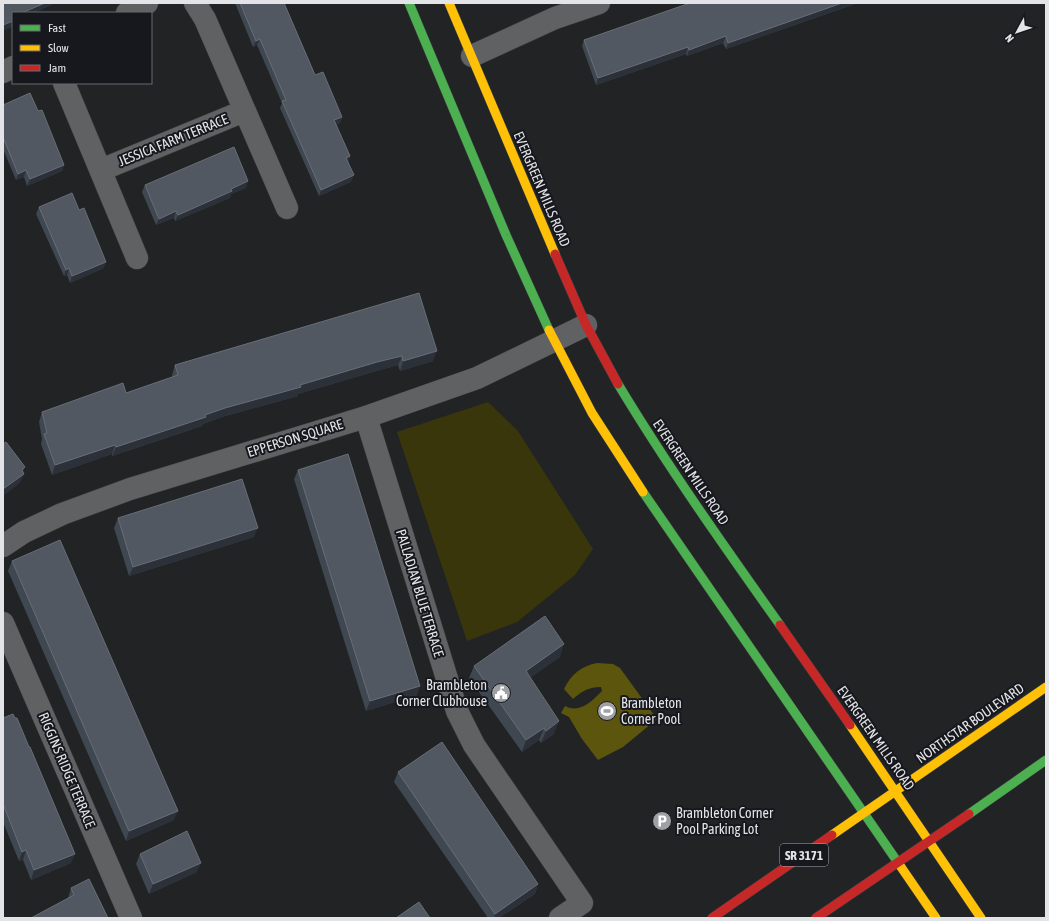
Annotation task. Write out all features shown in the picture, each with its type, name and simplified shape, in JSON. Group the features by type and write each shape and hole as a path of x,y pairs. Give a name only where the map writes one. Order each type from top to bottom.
{"main road":[{"path":"409,3 506,235 553,340 592,413 629,472 936,918"},
{"name":"EVERGREEN MILLS ROAD","path":"449,3 516,164 586,325 644,428 896,791 982,918"},
{"name":"NORTHSTAR BOULEVARD","path":"712,918 1046,687"},
{"path":"816,918 930,842 1046,760"}],"street":[{"path":"128,12 147,3"},
{"name":"JESSICA FARM TERRACE","path":"195,3 205,19 287,208"},
{"path":"472,56 552,11 599,3"},
{"path":"3,72 12,68"},
{"name":"JESSICA FARM TERRACE","path":"64,84 137,258"},
{"name":"JESSICA FARM TERRACE","path":"101,170 244,111"},
{"name":"EPPERSON SQUARE","path":"3,546 24,532 62,514 130,489 366,417 477,378 586,325"},
{"name":"PALLADIAN BLUE TERRACE","path":"366,417 457,711 474,745 582,903 560,918"},
{"name":"RIGGINS RIDGE TERRACE","path":"3,623 131,918"}],"shaded area":[{"path":"488,402 518,431 593,549 575,575 517,622 467,641 397,432"},
{"name":"Brambleton Corner Pool","path":"597,663 613,664 620,668 657,719 623,747 598,760 582,739 569,717 561,713 565,706 576,708 585,705 602,691 601,687 589,689 573,699 564,689 574,675 586,666"}],"building":[{"path":"3,3 45,3 24,12 12,12 12,21 3,25"},
{"path":"240,3 284,3 315,75 323,72 342,117 334,120 350,156 346,158 354,175 321,190 282,101 286,100 260,39 256,41"},
{"path":"690,3 842,3 728,43 726,36 689,50 688,47 598,78 584,40"},
{"path":"30,93 38,111 42,110 64,165 30,179 26,170 18,174 3,137 3,105"},
{"path":"234,147 248,181 231,189 232,191 178,215 176,211 159,219 145,185"},
{"path":"72,193 79,210 84,208 106,262 72,276 69,268 66,270 39,207"},
{"path":"419,293 437,351 403,361 402,356 377,362 300,385 301,387 225,408 205,415 206,417 116,447 115,445 55,465 44,434 47,433 42,412 123,383 126,393 178,375 175,365"},
{"path":"6,442 25,467 22,470 24,474 3,489 3,444"},
{"path":"348,454 420,686 370,701 298,470"},
{"path":"242,479 258,528 133,567 118,518"},
{"path":"60,540 178,811 129,831 12,561"},
{"name":"Brambleton Corner Clubhouse","path":"545,616 564,644 526,671 559,721 546,731 544,728 526,740 474,666"},
{"path":"13,714 15,718 17,718 30,747 75,854 34,870 26,850 22,852 3,804 3,718"},
{"path":"442,742 538,884 495,914 398,772"},
{"path":"187,831 201,863 153,884 140,854"},
{"path":"89,879 108,918 31,918 74,895 71,888"},
{"path":"419,902 430,918 396,918"}],"traffic: fast":[{"path":"409,3 506,235 549,330"},
{"path":"618,384 676,476 780,625"},
{"path":"643,492 901,867"},
{"path":"969,814 1046,760"}],"traffic: slow":[{"path":"449,3 555,254"},
{"path":"549,330 592,413 643,492"},
{"path":"832,835 1046,687"},
{"path":"850,725 981,918"},
{"path":"901,867 936,918"}],"traffic: jam":[{"path":"555,254 586,325 618,384"},
{"path":"780,625 850,725"},
{"path":"816,918 969,814"},
{"path":"712,918 832,835"}],"place":[{"name":"Brambleton Corner Clubhouse","path":"501,693"},
{"name":"Brambleton Corner Pool","path":"607,711"},
{"name":"Brambleton Corner Pool Parking Lot","path":"662,821"}]}
